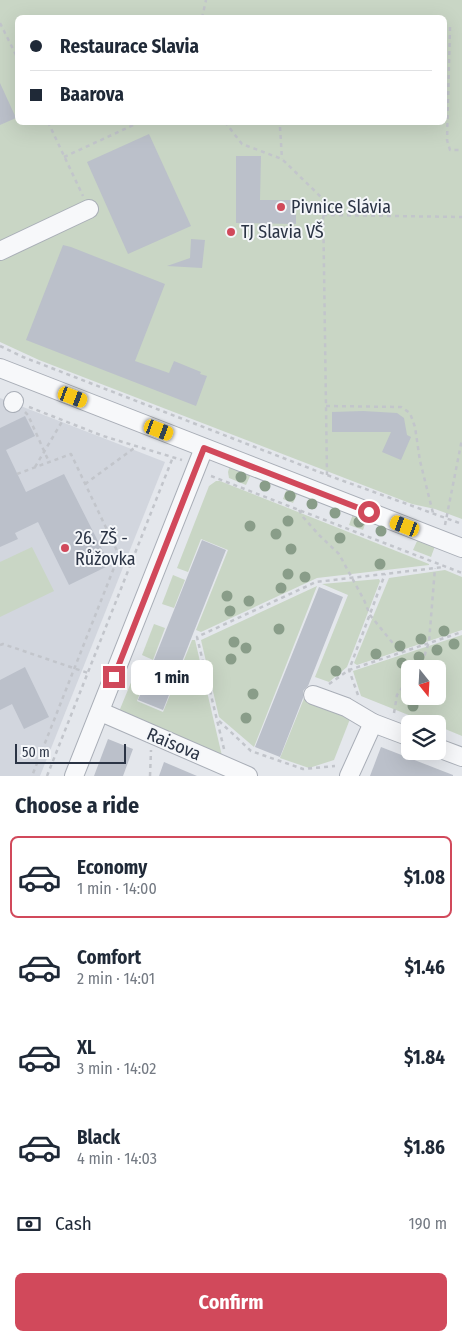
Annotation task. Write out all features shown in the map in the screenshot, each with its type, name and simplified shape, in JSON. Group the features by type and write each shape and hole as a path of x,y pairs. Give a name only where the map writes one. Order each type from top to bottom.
{"street":[{"path":"0,251 89,209"},
{"path":"0,368 462,548"},
{"path":"74,776 101,712 204,448"},
{"path":"314,695 346,707 373,723 401,734"},
{"name":"Raisova","path":"101,712 248,776"},
{"path":"351,770 373,723"},
{"path":"446,751 462,757"}],"path":[{"path":"203,15 206,0"},
{"path":"0,22 15,53"},
{"path":"450,26 447,140 450,150 462,150"},
{"path":"49,125 89,209"},
{"path":"64,157 133,125"},
{"path":"227,125 242,144 282,159 323,199 327,474"},
{"path":"280,127 282,159"},
{"path":"323,215 462,217"},
{"path":"0,346 23,357 462,524"},
{"path":"49,462 28,415 14,402 103,436 173,457 197,467 209,475 462,573"},
{"path":"326,406 401,407 410,413 415,427 420,461 433,513"},
{"path":"34,468 63,420"},
{"path":"442,540 462,439"},
{"path":"85,484 137,446"},
{"path":"18,474 71,454 119,555 32,776"},
{"path":"47,776 173,457"},
{"path":"299,510 319,535 339,554 370,615 400,652"},
{"path":"228,767 197,637 316,582 445,566"},
{"path":"422,660 429,642 434,568"},
{"path":"360,699 349,670 385,574"},
{"path":"314,695 349,670 462,632"},
{"path":"0,645 3,644 89,673"},
{"path":"394,713 397,695 401,689"},
{"path":"217,720 251,750 303,769 351,770"},
{"path":"150,776 152,734"}],"shaded area":[{"name":"26. ZŠ - Růžovka","path":"0,398 165,462 40,776 0,776"}],"green space":[{"name":"TJ Slavia VŠ","path":"0,0 462,0 462,519 435,509 412,504 39,360 0,342"},
{"path":"230,465 251,474 246,485 229,478"},
{"path":"216,481 429,565 317,578 201,632 196,630 228,550 201,539 188,572 177,568 209,486"},
{"path":"287,488 298,492 293,503 283,499"},
{"path":"353,514 367,519 363,530 349,525"},
{"path":"418,539 435,546 431,557 413,550"},
{"path":"32,547 54,591 0,617 0,562"},
{"path":"445,570 462,577 462,630 357,665 354,663 389,578"},
{"path":"173,575 185,580 174,608 162,604"},
{"path":"379,579 380,581 347,667 329,682 315,677 348,595 322,584"},
{"path":"317,586 254,747 219,717 201,640"},
{"path":"154,624 165,628 153,660 142,655"},
{"path":"462,635 462,736 446,729 446,715 408,715 361,696 353,671"},
{"path":"192,640 195,640 222,756 118,714 139,663 150,667 137,701 163,712"},
{"path":"305,696 350,719 334,760 309,768 280,758"}],"building":[{"path":"0,83 15,118 0,125"},
{"path":"149,134 191,226 128,254 87,162"},
{"path":"236,156 261,156 260,200 296,200 296,224 236,223"},
{"path":"191,239 205,240 202,268 167,266 190,258"},
{"path":"63,245 165,284 135,361 169,373 174,361 207,376 196,406 26,340"},
{"path":"332,412 397,413 404,418 407,435 411,437 401,460 382,452 391,432 332,432"},
{"path":"25,416 35,436 6,450 26,492 64,474 110,565 69,585 38,522 15,533 18,539 0,547 0,428"},
{"path":"202,540 226,550 163,710 138,700"},
{"path":"319,587 343,597 308,686 303,691 303,698 280,757 255,747"},
{"path":"25,667 49,717 24,729 12,704 0,710 0,680"},
{"path":"108,739 133,749 123,776 94,776"},
{"path":"381,747 401,755 401,760 414,760 453,775 453,776 370,776"},
{"path":"164,762 197,776 159,776"}],"place":[{"name":"Pivnice Slávia","path":"281,207"},
{"name":"TJ Slavia VŠ","path":"231,232"},
{"name":"26. ZŠ - Růžovka","path":"65,548"}],"route":[{"path":"114,677 204,448 369,512"}]}
